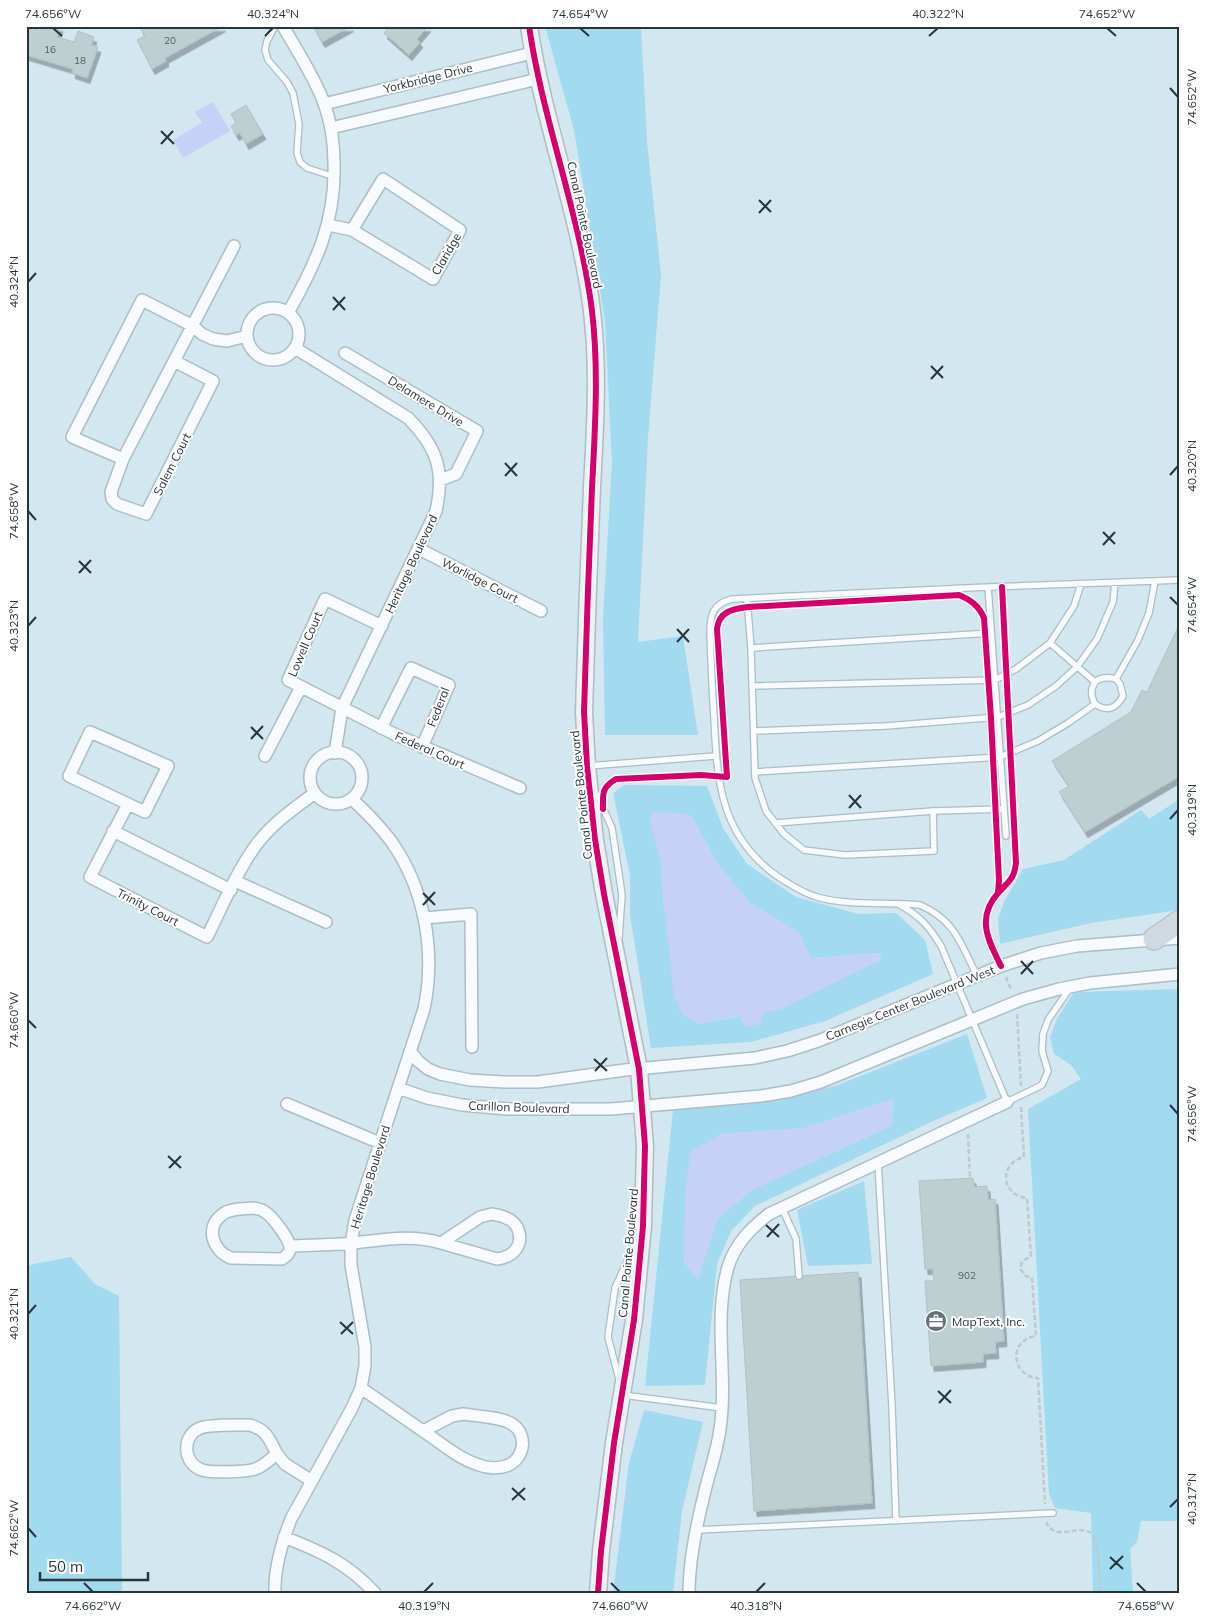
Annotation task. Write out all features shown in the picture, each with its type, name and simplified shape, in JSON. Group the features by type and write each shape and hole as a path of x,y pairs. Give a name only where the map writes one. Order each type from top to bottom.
{"highway":[{"path":"1154,938 1180,921"}],"street":[{"path":"282,26 316,85 324,104 331,128 334,152 333,199 328,225 318,255 288,313"},
{"name":"Canal Pointe Boulevard","path":"529,26 532,53 583,258 592,311 596,367 584,712 587,771 595,840 639,1069 645,1146 644,1226 634,1320 614,1443 598,1593"},
{"name":"Yorkbridge Drive","path":"324,104 532,53"},
{"name":"Yorkbridge Drive","path":"331,128 538,79"},
{"name":"Claridge","path":"383,179 460,230 434,279 352,230 383,179"},
{"path":"328,225 352,230"},
{"name":"Salem Court","path":"174,361 213,382 146,514 117,504 112,499 111,492 123,459 174,361 193,326 234,246"},
{"path":"123,459 72,437 142,300 193,326 202,334 213,339 227,341 247,336"},
{"path":"278,309 288,313 295,320 298,329 299,339 295,348 285,358 265,359 250,346 247,336 248,326 253,317 261,311 278,309"},
{"name":"Heritage Boulevard","path":"295,348 408,418 422,432 432,448 438,463 440,480 440,494 436,511 342,708 335,753"},
{"name":"Delamere Drive","path":"345,353 477,431 456,474 440,480"},
{"name":"Worlidge Court","path":"418,550 541,611"},
{"name":"Lowell Court","path":"342,708 288,680 325,599 382,626"},
{"name":"Federal","path":"381,728 411,668 449,685 422,746"},
{"name":"Lowell Court","path":"265,756 302,687"},
{"name":"Federal Court","path":"342,708 381,728 520,788"},
{"path":"90,732 168,766 145,812 128,804 69,776 90,732"},
{"path":"335,753 342,753 351,757 358,764 361,772 362,782 358,792 352,799 342,804 332,804 322,800 315,793 310,778 312,767 318,760 326,754 335,753"},
{"name":"Trinity Court","path":"128,804 90,877 207,937 254,847 293,808 315,793"},
{"name":"Heritage Boulevard","path":"275,1593 278,1561 291,1519 361,1388 365,1366 365,1346 351,1265 351,1244 355,1220 424,1009 429,973 429,947 424,918 415,886 391,842 373,819 352,799"},
{"path":"113,831 233,886 326,922"},
{"path":"424,918 471,914 472,1047"},
{"name":"Carnegie Center Boulevard West","path":"639,1069 755,1058 787,1051 818,1041 1001,966 1041,952 1077,946 1154,938 1180,938"},
{"path":"641,1105 761,1096 791,1091 821,1082 1016,1002 1071,986 1180,974"},
{"name":"Carillon Boulevard","path":"410,1051 423,1065 440,1074 470,1080 538,1082 639,1069"},
{"name":"Carillon Boulevard","path":"398,1088 427,1098 462,1105 507,1109 611,1109 641,1105"},
{"path":"689,1593 692,1553 720,1428 723,1383 720,1337 722,1299 728,1266 739,1243 752,1228 769,1214 1007,1102"},
{"path":"287,1104 380,1143"},
{"path":"259,1209 267,1212 288,1240 290,1246 287,1255 282,1259 231,1258 217,1249 213,1240 212,1230 222,1214 230,1211 259,1209"},
{"path":"290,1246 351,1244 395,1238 415,1238 442,1243 497,1259 505,1258 512,1254 520,1240 519,1232 514,1223 508,1218 492,1214 480,1217 442,1243"},
{"path":"361,1388 423,1431 466,1460 480,1466 505,1467 514,1462 520,1455 523,1444 518,1429 511,1423 463,1414 452,1416 423,1431"},
{"path":"277,1454 261,1467 253,1470 208,1472 192,1465 186,1446 194,1432 202,1427 250,1425 259,1427 266,1433 284,1464 312,1481"},
{"path":"284,1537 321,1552 343,1564 362,1579 375,1593"}],"lane":[{"path":"275,26 267,41 265,50 268,60 287,82 293,93 298,124 297,153 300,162 307,168 334,177"},
{"path":"977,976 951,926 941,916 920,905 833,900 817,897 803,892 770,871 746,847 728,816 718,777 715,756 710,620 714,609 722,602 732,599 1180,580"},
{"path":"1116,679 1138,640 1149,613 1156,581"},
{"path":"754,732 886,726 998,718 1028,705 1056,686 1077,666 1097,638 1113,602 1115,582"},
{"path":"752,686 995,680 1016,670 1050,643 1074,606 1081,584"},
{"path":"988,587 1006,836"},
{"path":"747,599 751,648 755,778 766,811 784,834 804,850 845,855 934,851 933,811"},
{"path":"751,648 991,633"},
{"path":"1050,643 1095,682"},
{"path":"1098,679 1116,679 1123,691 1120,702 1108,709 1101,708 1095,704 1091,696 1092,686 1095,682 1098,679"},
{"path":"755,772 1000,757 1038,741 1095,704"},
{"path":"587,771 715,756"},
{"path":"775,822 933,811 1004,810"},
{"path":"894,903 912,912 931,930 941,946 1007,1102 1042,1085 1048,1070 1042,1051 1043,1034 1048,1020 1071,986"},
{"path":"878,1163 892,1406 896,1521"},
{"path":"782,1208 796,1239 799,1276"},
{"path":"644,1226 615,1288 608,1337 623,1395 722,1408"},
{"path":"697,1530 1053,1513"}],"path":[{"path":"1001,966 1016,1002 1024,1157 1016,1159 1008,1166 1006,1176 1008,1186 1013,1194 1021,1198 1027,1198 1031,1256 1021,1264 1026,1276 1032,1278 1036,1336 1022,1342 1017,1350 1016,1358 1018,1366 1023,1372 1028,1376 1038,1378 1047,1523 1056,1532 1084,1531 1094,1536 1097,1547 1100,1593"},
{"path":"968,1133 970,1178"}],"shaded area":[{"path":"545,26 641,26 647,142 661,275 648,438 638,642 683,636 698,735 605,735 603,618 612,462 605,321 574,130"},
{"path":"213,102 230,131 183,158 173,140 202,123 195,112"},
{"path":"625,785 707,786 723,828 747,864 796,897 859,914 896,913 925,940 933,974 825,1021 751,1042 651,1048 630,914 630,875 613,793","holes":["691,815 718,865 750,903 798,932 811,958 881,953 880,960 782,1008 698,1024 664,906 661,863"]},
{"path":"1180,799 1179,910 1091,923 1000,944 998,919 1004,902 1023,869 1064,860 1141,810 1149,819"},
{"path":"655,811 691,815 718,865 750,903 798,932 811,958 881,953 880,960 782,1008 764,1011 760,1024 747,1027 738,1016 698,1024 682,1014 674,995 661,863 651,824 651,814"},
{"path":"26,953 29,1265 71,1257 95,1284 119,1296 122,1593 26,1593"},
{"path":"1180,989 1180,1521 1141,1521 1137,1542 1130,1549 1133,1593 1093,1593 1091,1513 1055,1508 1049,1494 1028,1109 1081,1079 1071,1065 1054,1054 1050,1037 1057,1019 1074,992"},
{"path":"967,1034 987,1098 931,1122 755,1206 731,1231 717,1264 705,1385 645,1386 673,1110 765,1102 835,1086","holes":["894,1099 891,1126 753,1189 717,1219 698,1279 721,1134 804,1128"]},
{"path":"894,1099 891,1126 753,1189 717,1219 698,1280 684,1263 685,1194 690,1152 721,1134 804,1128"},
{"path":"864,1181 872,1264 808,1266 797,1210"},
{"path":"644,1410 703,1422 682,1511 673,1593 613,1593 629,1463"}],"building":[{"path":"26,26 41,31 43,26 60,26 57,37 74,42 78,31 94,37 91,45 98,47 87,78 72,73 73,69 26,55"},
{"path":"144,26 159,26 161,30 168,26 223,26 165,58 166,61 152,69 137,40 145,36 140,28"},
{"path":"317,26 351,26 322,42 314,28"},
{"path":"390,26 428,26 417,39 420,42 409,55 384,33"},
{"path":"246,105 263,134 246,144 240,133 236,135 231,126 236,123 231,114"},
{"path":"1180,623 1180,776 1085,832 1059,792 1069,786 1052,761 1131,712 1142,690 1147,692"},
{"path":"973,1178 974,1187 987,1186 988,1200 995,1199 1004,1341 995,1342 996,1353 983,1354 983,1362 931,1366 925,1281 934,1281 933,1269 925,1269 919,1181"},
{"path":"858,1272 872,1503 754,1511 740,1280"}],"cycle path":[{"path":"529,26 543,97 579,239 592,311 596,399 584,712 587,766 595,840 604,894 639,1069 645,1146 643,1226 634,1320 614,1443 598,1593"},
{"path":"1001,966 986,929 986,920 991,902 1012,877 1016,863 1002,587"},
{"path":"603,809 605,788 616,779 701,775 727,777 717,629 721,618 728,612 748,607 959,595 974,604 984,618 991,718 999,880 998,893"}],"place":[{"name":"MapText, Inc.","path":"936,1321"}]}
